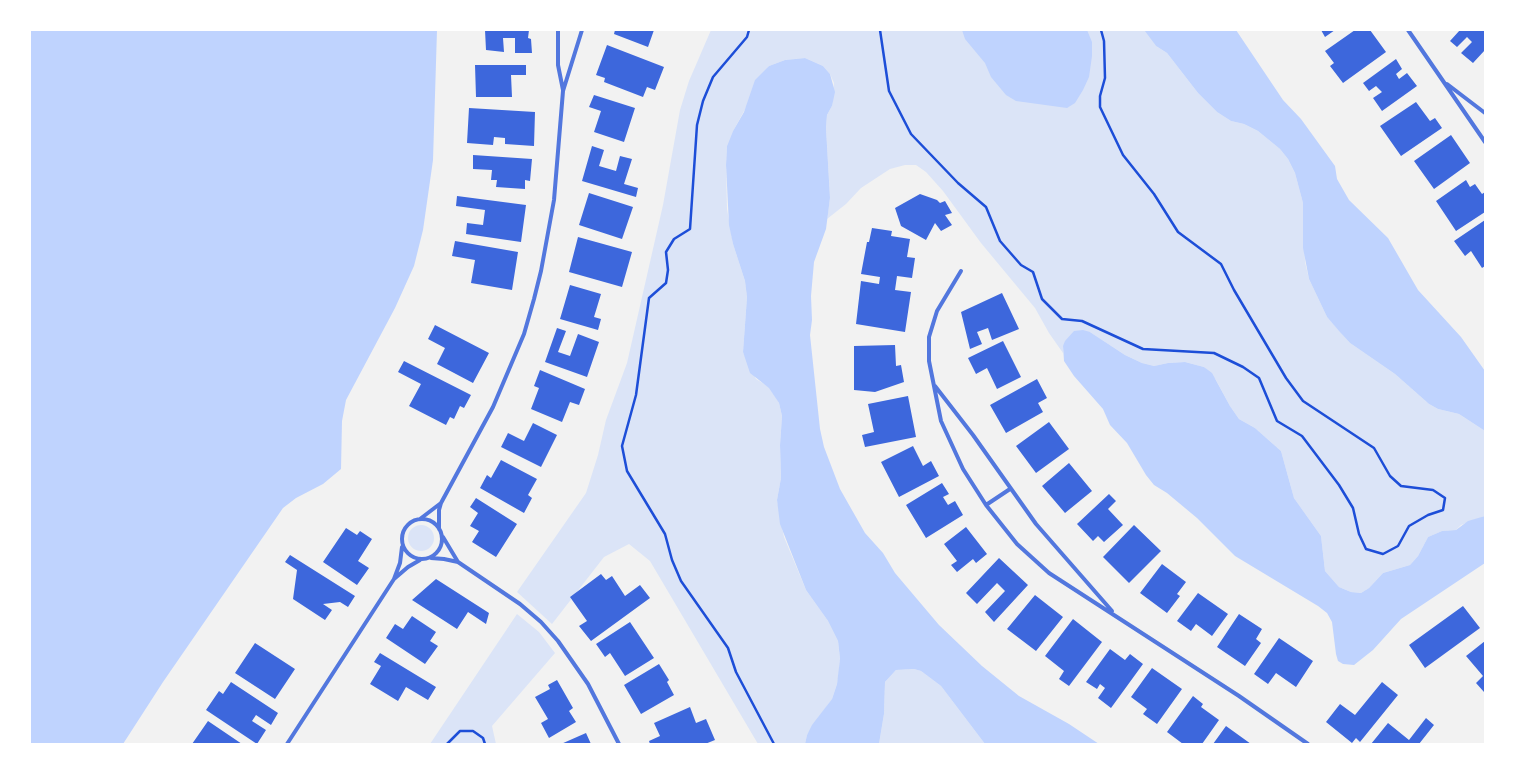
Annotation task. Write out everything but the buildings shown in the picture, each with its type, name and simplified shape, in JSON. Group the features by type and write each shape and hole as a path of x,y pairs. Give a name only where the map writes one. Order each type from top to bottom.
{"street":[{"path":"558,30 558,65 563,91"},
{"path":"582,30 563,91 554,200 541,271 524,334 493,407 441,503 439,510 439,529 450,552 458,562 520,604 541,622 558,642 588,684 619,744"},
{"path":"1408,30 1485,142"},
{"path":"1444,82 1485,113"},
{"path":"961,271 937,311 932,325 929,349 931,371 936,403 941,421 953,450 986,505 1017,544 1049,573 1115,614 1239,696 1308,744"},
{"path":"934,385 973,435 1010,489 1049,539 1115,614"},
{"path":"986,505 1010,489"},
{"path":"287,744 394,579 400,563 402,545 401,539 405,528 409,523 420,519 441,503"},
{"path":"420,519 431,521 439,529"},
{"path":"428,559 438,552 442,540 441,534"},
{"path":"402,545 409,555 421,560"},
{"path":"394,579 408,567 421,560 444,559 458,562"}],"path":[{"path":"749,30 747,37 713,77 703,101 697,125 690,229 674,239 666,252 668,270 666,283 649,298 636,395 622,446 627,471 664,534 672,560 681,580 728,648 736,672 774,744"},
{"path":"880,30 889,91 911,134 958,183 986,207 1000,242 1021,265 1033,272 1042,299 1062,319 1082,321 1143,349 1214,353 1243,367 1259,378 1276,421 1302,436 1340,485 1353,508 1359,534 1366,549 1383,554 1398,546 1409,526 1428,515 1442,510 1444,498 1433,490 1401,486 1390,476 1374,448 1303,401 1286,378 1234,290 1221,264 1178,232 1154,194 1123,154 1100,108 1100,96 1105,78 1104,41 1101,30"},
{"path":"447,744 460,731 473,731 483,738 485,744"}],"shaded area":[{"path":"711,30 1144,30 1156,46 1167,53 1198,93 1217,112 1231,121 1244,124 1258,131 1280,149 1288,159 1295,173 1303,203 1305,262 1309,279 1327,317 1350,343 1395,374 1429,404 1438,409 1459,414 1485,431 1485,516 1461,525 1456,530 1442,531 1428,537 1418,556 1410,565 1383,573 1369,588 1361,593 1351,592 1339,587 1325,571 1321,536 1294,498 1281,451 1255,428 1239,419 1216,380 1204,367 1185,362 1154,366 1142,363 1125,355 1090,332 1063,346 1063,353 1049,333 1035,308 981,243 943,191 926,172 916,165 905,165 890,169 861,188 846,204 827,219 830,198 826,128 827,115 832,106 834,83 830,74 823,66 805,58 785,60 769,66 733,131 727,146 727,209 733,244 745,281 747,297 743,352 756,379 769,387 774,394 779,403 782,416 780,445 781,478 777,500 784,537 806,590 828,621 838,641 840,659 839,673 832,699 807,735 805,744 758,744 650,561 629,544 604,557 552,624 517,592 586,493 598,455 606,420 627,363 663,205 680,110 689,81"},
{"path":"421,525 430,529 434,538 430,547 421,551 412,547 408,538 412,529"},
{"path":"517,614 539,632 555,653 492,726 496,744 430,744"},
{"path":"914,669 921,671 941,686 985,744 879,744 884,714 885,682 896,670"}],"water":[{"path":"30,30 437,30 433,160 423,230 414,266 395,308 346,400 342,421 341,469 323,484 296,498 283,508 163,682 123,744 30,744"},
{"path":"962,30 1087,30 1092,42 1089,77 1075,103 1067,108 1016,101 1006,95 991,77 985,63 965,39"},
{"path":"1144,30 1236,30 1283,100 1301,119 1335,166 1337,179 1349,200 1388,238 1418,290 1461,337 1485,371 1485,431 1459,414 1438,409 1429,404 1395,374 1350,343 1327,317 1309,279 1303,248 1303,203 1295,173 1288,159 1280,149 1258,131 1244,124 1231,121 1217,112 1198,93 1167,53 1156,46"},
{"path":"805,58 823,66 830,74 835,92 832,106 827,115 826,128 830,198 826,229 814,262 810,335 820,429 824,447 840,489 865,533 883,553 895,573 939,625 982,666 1019,696 1069,724 1099,744 985,744 941,686 921,671 914,669 896,670 885,682 884,714 879,744 805,744 807,735 812,725 832,699 837,684 840,659 838,641 828,621 806,590 780,524 777,500 781,478 780,445 782,416 779,403 769,388 750,373 743,352 747,297 745,281 733,244 729,225 726,165 727,146 733,131 744,112 755,80 769,66 785,60"},
{"path":"1083,330 1090,332 1125,355 1142,363 1154,366 1185,362 1204,367 1212,373 1239,419 1255,428 1281,451 1294,498 1321,536 1325,571 1339,587 1351,592 1361,593 1369,588 1383,573 1410,565 1418,556 1428,537 1442,531 1456,530 1468,521 1485,516 1485,563 1401,619 1373,650 1354,665 1343,664 1338,661 1332,622 1327,613 1318,606 1235,556 1197,518 1167,493 1154,485 1146,475 1127,443 1110,425 1103,409 1074,376 1064,361 1063,346 1065,341 1074,331"}]}
